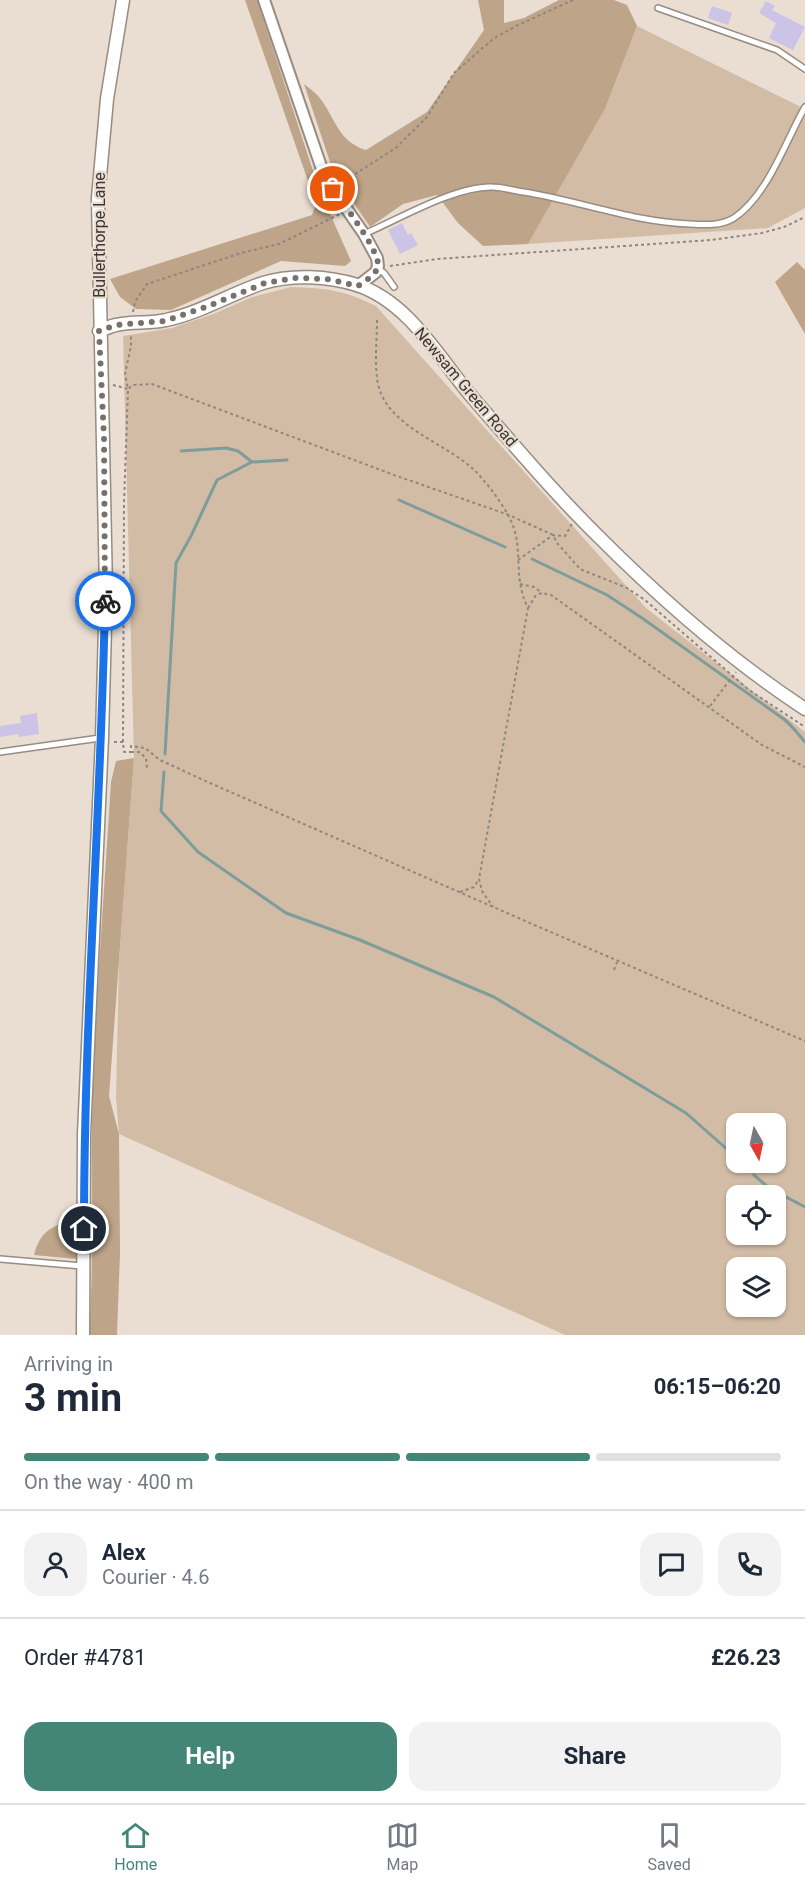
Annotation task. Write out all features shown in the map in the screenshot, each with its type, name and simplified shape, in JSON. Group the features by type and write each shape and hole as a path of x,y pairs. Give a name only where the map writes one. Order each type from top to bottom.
{"street":[{"name":"Bullerthorpe Lane","path":"83,1335 86,1058 102,740 105,590 98,198 101,149 123,0"},
{"path":"264,0 325,178 364,234 377,258 376,272 358,286"},
{"name":"Newsam Green Road","path":"99,331 116,325 165,321 265,283 296,278 327,279 358,286 387,301 413,323 481,407 600,538 690,620 805,709"}],"lane":[{"path":"658,8 777,50 805,69"},
{"path":"364,234 449,196 492,187 542,195 637,219 671,223 719,224 734,218 765,184 805,107"},
{"path":"378,268 394,287"},
{"path":"0,752 102,740"},
{"path":"0,1259 84,1266"}],"path":[{"path":"333,189 398,147 427,117 454,73 493,39 573,0"},
{"path":"147,769 146,758 139,752 124,752 123,742 124,503 128,389 125,374 131,346 130,323 135,302 147,284 241,253 279,244 348,210"},
{"path":"378,268 437,259 711,240 762,233 784,227 805,217"},
{"path":"377,320 378,386 389,408 414,430 472,468 508,515 516,533 519,584 528,608"},
{"path":"101,381 128,389 133,386 152,384 394,475 508,515 553,535 565,536 578,514"},
{"path":"518,560 553,535"},
{"path":"553,535 557,543 580,569 627,588 645,600 749,690 805,727"},
{"path":"519,584 534,587 552,595 762,745 805,767"},
{"path":"493,907 482,891 480,879 528,608 536,595 543,592"},
{"path":"710,707 733,676"},
{"path":"102,740 123,742"},
{"path":"131,752 131,746 145,748 160,760 200,778 805,1041"},
{"path":"458,892 474,887 480,879"},
{"path":"614,970 617,961"}],"shaded area":[{"path":"245,0 257,0 319,189 351,261 345,266 281,261 171,310 136,309 120,297 110,279 312,215 316,204"},
{"path":"478,0 504,0 504,23 524,18 559,0 614,0 627,5 637,26 605,109 528,244 483,246 458,223 437,195 403,204 370,227 334,174 304,84 319,97 343,135 356,146 366,150 427,112 484,30"},
{"path":"637,26 805,109 805,208 768,228 528,244 605,109"},
{"path":"797,262 805,270 805,334 775,282"},
{"path":"291,287 344,293 376,306 646,608 805,732 805,1335 565,1335 119,1134 116,1098 119,963 134,758 123,336 172,328 216,313 252,297"},
{"path":"134,758 109,1096 119,1134 120,1253 117,1335 89,1335 93,1078 111,782 116,761"},
{"path":"80,1218 77,1259 34,1255 45,1233 63,1223"}],"building":[{"path":"766,1 775,6 772,10 805,27 793,50 769,38 776,23 759,13"},
{"path":"712,6 732,13 728,25 708,18"},
{"path":"402,223 408,235 411,233 418,245 400,254 388,230"},
{"path":"37,713 39,734 0,737 0,726 21,723 20,716"}],"waterway":[{"path":"181,451 226,448 238,451 252,462"},
{"path":"165,754 176,563 217,480 252,462 287,460"},
{"path":"399,500 505,547"},
{"path":"532,559 607,595 642,618 785,720 805,742"},
{"path":"164,772 161,811 198,852 286,913 360,940 494,997 686,1113 726,1148"},
{"path":"754,1175 769,1188 805,1207"}],"way so far":[{"path":"105,601 104,438 99,331 116,325 165,321 265,283 296,278 327,279 358,286 376,272 377,258 364,234 333,189"}],"route":[{"path":"84,1229 85,1090 102,738 105,601"}]}
